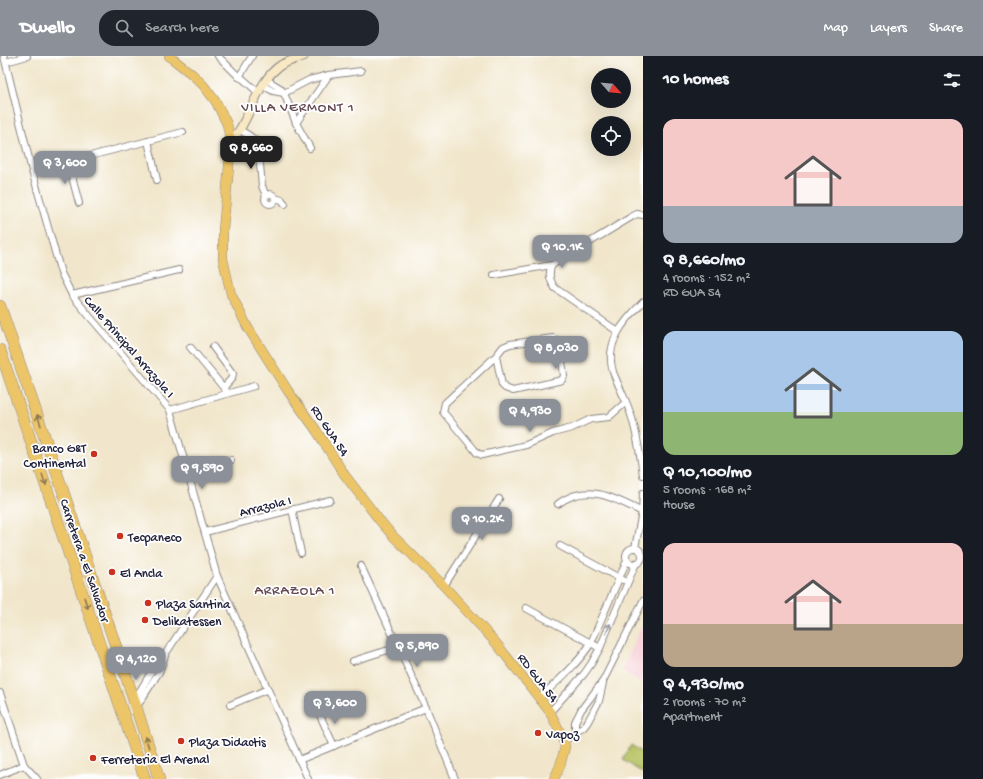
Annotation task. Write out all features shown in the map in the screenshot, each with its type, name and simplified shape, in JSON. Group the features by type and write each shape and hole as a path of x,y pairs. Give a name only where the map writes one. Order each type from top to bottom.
{"highway":[{"name":"Carretera a El Salvador","path":"0,306 159,779"},
{"name":"Carretera a El Salvador","path":"0,350 146,779"}],"main road":[{"name":"RD GUA 54","path":"170,56 204,86 223,114 227,124 230,139 223,230 223,259 231,294 248,328 344,474 394,537 444,586 496,642 550,712 564,742"},
{"path":"554,779 560,766 565,747 564,742"}],"street":[{"path":"5,59 27,56"},
{"path":"218,56 239,77 262,89 280,88 284,93 296,123 310,148"},
{"path":"239,77 252,56"},
{"path":"230,139 236,136 240,130 272,72 283,64 304,56"},
{"name":"Calle Principal Arrazola I","path":"5,59 32,171 61,273 72,295 90,318 170,410 217,576 308,779"},
{"path":"284,93 309,80 329,75 361,71"},
{"path":"296,123 329,75"},
{"path":"240,130 258,143 262,186 266,196 265,201 269,205 273,204 275,198"},
{"path":"32,171 183,132"},
{"path":"148,141 157,180"},
{"path":"68,162 79,203"},
{"path":"266,196 272,194 275,198 282,200 286,204"},
{"path":"494,274 552,265 632,216 637,214 643,215"},
{"path":"552,265 549,271 549,278 555,288 617,331"},
{"path":"72,295 179,270"},
{"path":"643,302 617,331 613,344 612,356 613,370 632,418 639,446 643,475"},
{"path":"496,356 502,385 512,391 562,380 564,376 559,342 553,338 510,344 503,347 496,356 445,403 443,408 443,412 477,453 482,455 526,445 553,433 572,428 591,419 609,417 626,402"},
{"path":"213,346 233,374 232,378 224,387"},
{"path":"190,347 228,393"},
{"path":"170,410 254,386"},
{"path":"188,472 231,460"},
{"path":"635,548 642,512 643,493"},
{"path":"558,504 566,498 582,494 596,494 610,496 642,512"},
{"path":"444,586 499,499"},
{"name":"Arrazola I","path":"205,532 330,500"},
{"path":"292,509 301,553"},
{"path":"560,546 620,578 627,584"},
{"path":"539,698 578,662 591,643 620,578 627,560 627,552 630,549 635,548"},
{"path":"550,712 584,674 600,648 636,563 640,560 641,555 635,548"},
{"path":"627,560 632,563 636,563"},
{"path":"360,566 426,708 455,779"},
{"path":"135,705 159,672 166,653 217,576"},
{"path":"575,732 575,722 581,710 603,681 643,601"},
{"path":"526,608 600,648"},
{"path":"353,661 398,647"},
{"path":"564,742 575,732 583,728 591,716 599,701 603,681"},
{"path":"230,705 268,689"},
{"path":"0,693 24,765 37,779"},
{"path":"299,760 426,708"},
{"path":"319,713 334,746"},
{"path":"0,775 24,765"}],"shaded area":[{"path":"643,622 643,685 622,670"}],"green space":[{"path":"631,745 643,753 643,773 623,760"}],"place":[{"name":"Banco G&T Continental","path":"94,454"},
{"name":"Tecpaneco","path":"120,536"},
{"name":"El Ancla","path":"112,572"},
{"name":"Plaza Santina","path":"148,603"},
{"name":"Delikatessen","path":"145,620"},
{"name":"Vapoz","path":"538,733"},
{"name":"Plaza Didactis","path":"181,741"},
{"name":"Ferreteria El Arenal","path":"93,758"}],"district":[{"name":"VILLA VERMONT 1","path":"298,106"},
{"name":"ARRAZOLA 1","path":"295,589"}]}
